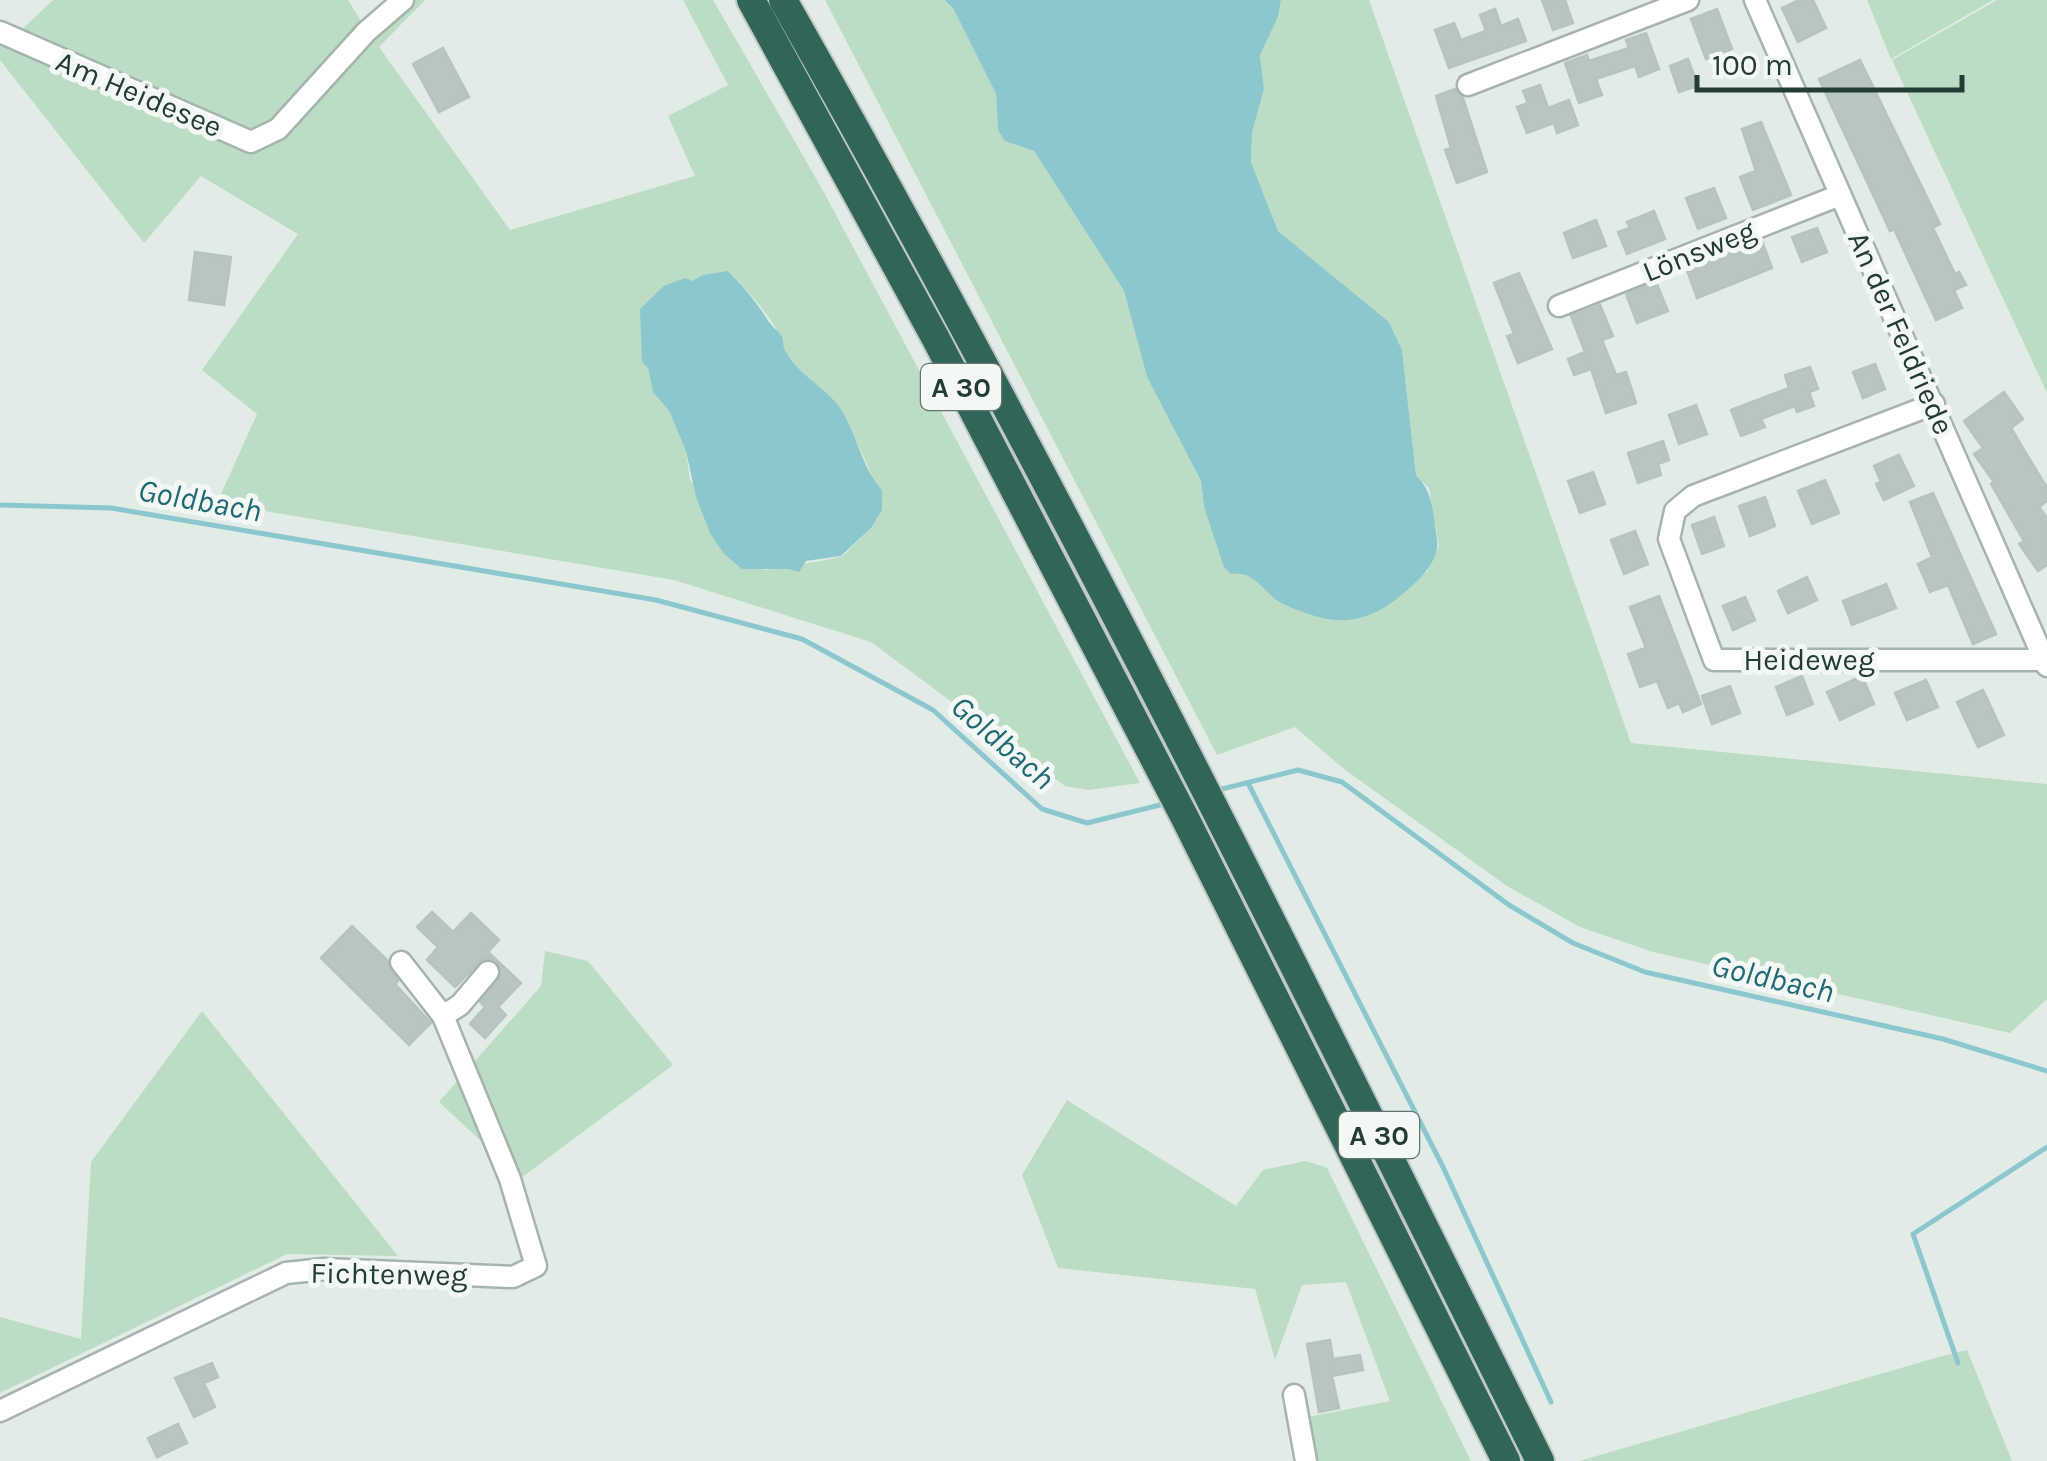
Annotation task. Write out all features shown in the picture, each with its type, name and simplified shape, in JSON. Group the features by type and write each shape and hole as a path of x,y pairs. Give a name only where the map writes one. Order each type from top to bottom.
{"highway":[{"name":"A 30","path":"751,0 936,339 1164,777 1506,1461"},
{"name":"A 30","path":"783,0 944,292 1194,770 1316,1006 1540,1461"}],"street":[{"name":"Am Heidesee","path":"0,32 251,142 278,129 366,32 403,0"},
{"path":"1468,85 1688,0"},
{"name":"An der Feldriede","path":"1754,0 2045,663"},
{"name":"Lönsweg","path":"1558,306 1840,195"},
{"name":"Heideweg","path":"1934,404 1693,496 1674,511 1669,539 1714,660 2045,663"},
{"path":"402,962 443,1016 460,1005 488,972"},
{"name":"Fichtenweg","path":"0,1412 286,1274 324,1269 512,1277 536,1266 510,1179 443,1016"},
{"path":"1294,1395 1306,1461"}],"green space":[{"path":"53,0 348,0 364,26 387,0 425,0 379,47 510,230 695,176 668,116 728,85 683,0 713,0 821,187 1140,783 1089,790 1065,786 871,642 674,580 217,503 257,414 202,370 298,234 201,176 144,243 0,60 0,33 14,37","holes":["728,271 770,319 794,364 828,394 872,475 871,528 842,556 764,570 690,480 686,451 669,411 653,392 648,368"]},
{"path":"825,0 943,0 953,8 996,94 998,130 1005,140 1034,151 1124,291 1147,377 1201,481 1204,508 1240,573 1252,577 1427,572 1439,546 1429,488 1416,475 1402,350 1389,322 1278,231 1251,162 1252,133 1264,89 1260,55 1278,17 1281,0 1369,0 1631,743 2047,784 2047,999 2010,1033 1653,952 1580,927 1507,886 1344,769 1295,727 1217,755"},
{"path":"1867,0 1993,0 1891,59"},
{"path":"1997,0 2047,0 2047,393 1892,60"},
{"path":"545,951 588,961 673,1065 521,1178 439,1102 541,986"},
{"path":"202,1011 398,1256 287,1254 0,1393 0,1317 81,1339 91,1162"},
{"path":"1067,1100 1236,1206 1263,1170 1306,1161 1327,1168 1471,1461 1316,1461 1308,1417 1390,1401 1346,1282 1302,1285 1275,1360 1255,1289 1058,1268 1022,1175"},
{"path":"1967,1350 2012,1461 1579,1461 1946,1355"}],"water":[{"path":"944,0 1281,0 1278,17 1260,55 1264,89 1252,133 1251,162 1278,231 1389,322 1402,350 1416,475 1430,497 1433,513 1437,545 1434,558 1419,580 1388,605 1349,620 1320,617 1285,605 1250,577 1231,574 1224,567 1204,507 1201,481 1147,377 1124,291 1034,151 1005,141 998,130 996,94 953,8"},
{"path":"728,271 781,335 791,360 840,408 882,490 882,510 871,528 841,556 806,561 799,572 742,569 724,554 710,533 696,497 686,451 669,411 653,392 648,368 642,362 640,309 664,286"}],"building":[{"path":"1542,0 1565,0 1573,23 1553,30"},
{"path":"1799,0 1813,0 1826,28 1798,42 1782,8"},
{"path":"1495,9 1501,26 1518,19 1526,41 1449,68 1435,30 1454,23 1461,40 1486,31 1480,15"},
{"path":"1717,9 1732,49 1706,59 1691,19"},
{"path":"1646,33 1659,69 1639,77 1635,66 1596,79 1602,95 1579,103 1565,63 1587,55 1589,61 1629,48 1626,40"},
{"path":"443,48 469,97 439,112 413,64"},
{"path":"1688,59 1698,86 1679,92 1670,66"},
{"path":"1860,60 1940,224 1933,228 1955,274 1959,272 1966,285 1954,290 1962,308 1936,320 1819,79"},
{"path":"1540,85 1548,108 1569,100 1578,125 1557,133 1554,123 1527,133 1517,107 1528,103 1523,91"},
{"path":"1455,89 1463,98 1487,172 1457,183 1445,150 1451,148 1436,96"},
{"path":"1761,122 1791,195 1753,210 1740,177 1756,171 1742,129"},
{"path":"1714,188 1726,218 1698,229 1686,198"},
{"path":"1654,211 1665,239 1627,254 1618,232 1630,228 1627,222"},
{"path":"1596,220 1606,246 1573,258 1564,233"},
{"path":"1817,228 1827,252 1802,262 1792,237"},
{"path":"1762,241 1772,268 1697,298 1687,270"},
{"path":"195,252 231,257 224,305 189,300"},
{"path":"1519,273 1552,349 1518,363 1507,336 1514,334 1494,283"},
{"path":"1656,282 1668,311 1637,323 1626,294"},
{"path":"1600,305 1613,336 1602,340 1616,375 1626,372 1636,403 1606,413 1591,369 1574,375 1568,359 1585,352 1571,316"},
{"path":"1875,364 1885,389 1863,398 1853,372"},
{"path":"1810,367 1818,389 1809,392 1814,406 1797,412 1795,406 1761,419 1765,427 1741,436 1731,410 1789,388 1785,375"},
{"path":"2004,392 2023,419 2011,428 2047,488 2047,501 2039,507 2047,518 2047,565 2038,571 2019,544 2024,541 1991,484 1994,482 1974,454 1983,448 1964,421"},
{"path":"1696,405 1707,434 1679,444 1669,415"},
{"path":"1663,441 1669,460 1658,464 1661,475 1638,483 1628,453"},
{"path":"1899,455 1914,486 1884,500 1876,484 1881,482 1874,466"},
{"path":"1593,472 1605,504 1580,513 1568,481"},
{"path":"1825,480 1839,513 1812,524 1798,491"},
{"path":"1933,493 1996,634 1973,644 1948,585 1930,592 1918,564 1932,557 1910,502"},
{"path":"1765,497 1775,526 1750,536 1739,506"},
{"path":"1714,517 1724,546 1702,554 1692,525"},
{"path":"1635,531 1648,564 1624,574 1611,540"},
{"path":"1807,577 1817,600 1788,613 1778,591"},
{"path":"1886,584 1896,608 1852,625 1843,601"},
{"path":"1659,596 1701,704 1683,712 1679,703 1668,708 1657,681 1640,687 1628,654 1646,648 1630,607"},
{"path":"1745,597 1755,620 1733,630 1723,606"},
{"path":"1802,676 1813,704 1787,715 1776,687"},
{"path":"1862,676 1874,704 1840,720 1827,692"},
{"path":"1926,680 1938,707 1907,720 1895,693"},
{"path":"1730,686 1740,713 1712,724 1702,696"},
{"path":"1983,690 2004,735 1978,747 1957,702"},
{"path":"432,912 453,932 471,913 499,940 488,952 521,983 498,1007 506,1015 485,1038 470,1024 485,1007 480,1002 499,980 500,966 491,959 482,960 455,987 427,960 438,947 417,927"},
{"path":"352,926 388,961 398,981 395,984 431,1023 409,1045 321,958"},
{"path":"1330,1340 1333,1359 1360,1355 1363,1370 1332,1376 1339,1408 1319,1412 1307,1344"},
{"path":"212,1363 218,1377 204,1383 215,1407 194,1417 175,1378"},
{"path":"178,1424 187,1443 157,1457 148,1438"}],"waterway":[{"name":"Goldbach","path":"0,505 111,508 656,600 802,639 933,710 1042,809 1087,823 1168,803"},
{"name":"Goldbach","path":"1218,790 1298,770 1342,782 1509,905 1573,943 1645,972 1943,1039 2047,1071"},
{"path":"1248,783 1443,1167 1551,1402"},
{"path":"1958,1363 1913,1234 2047,1147"}]}
